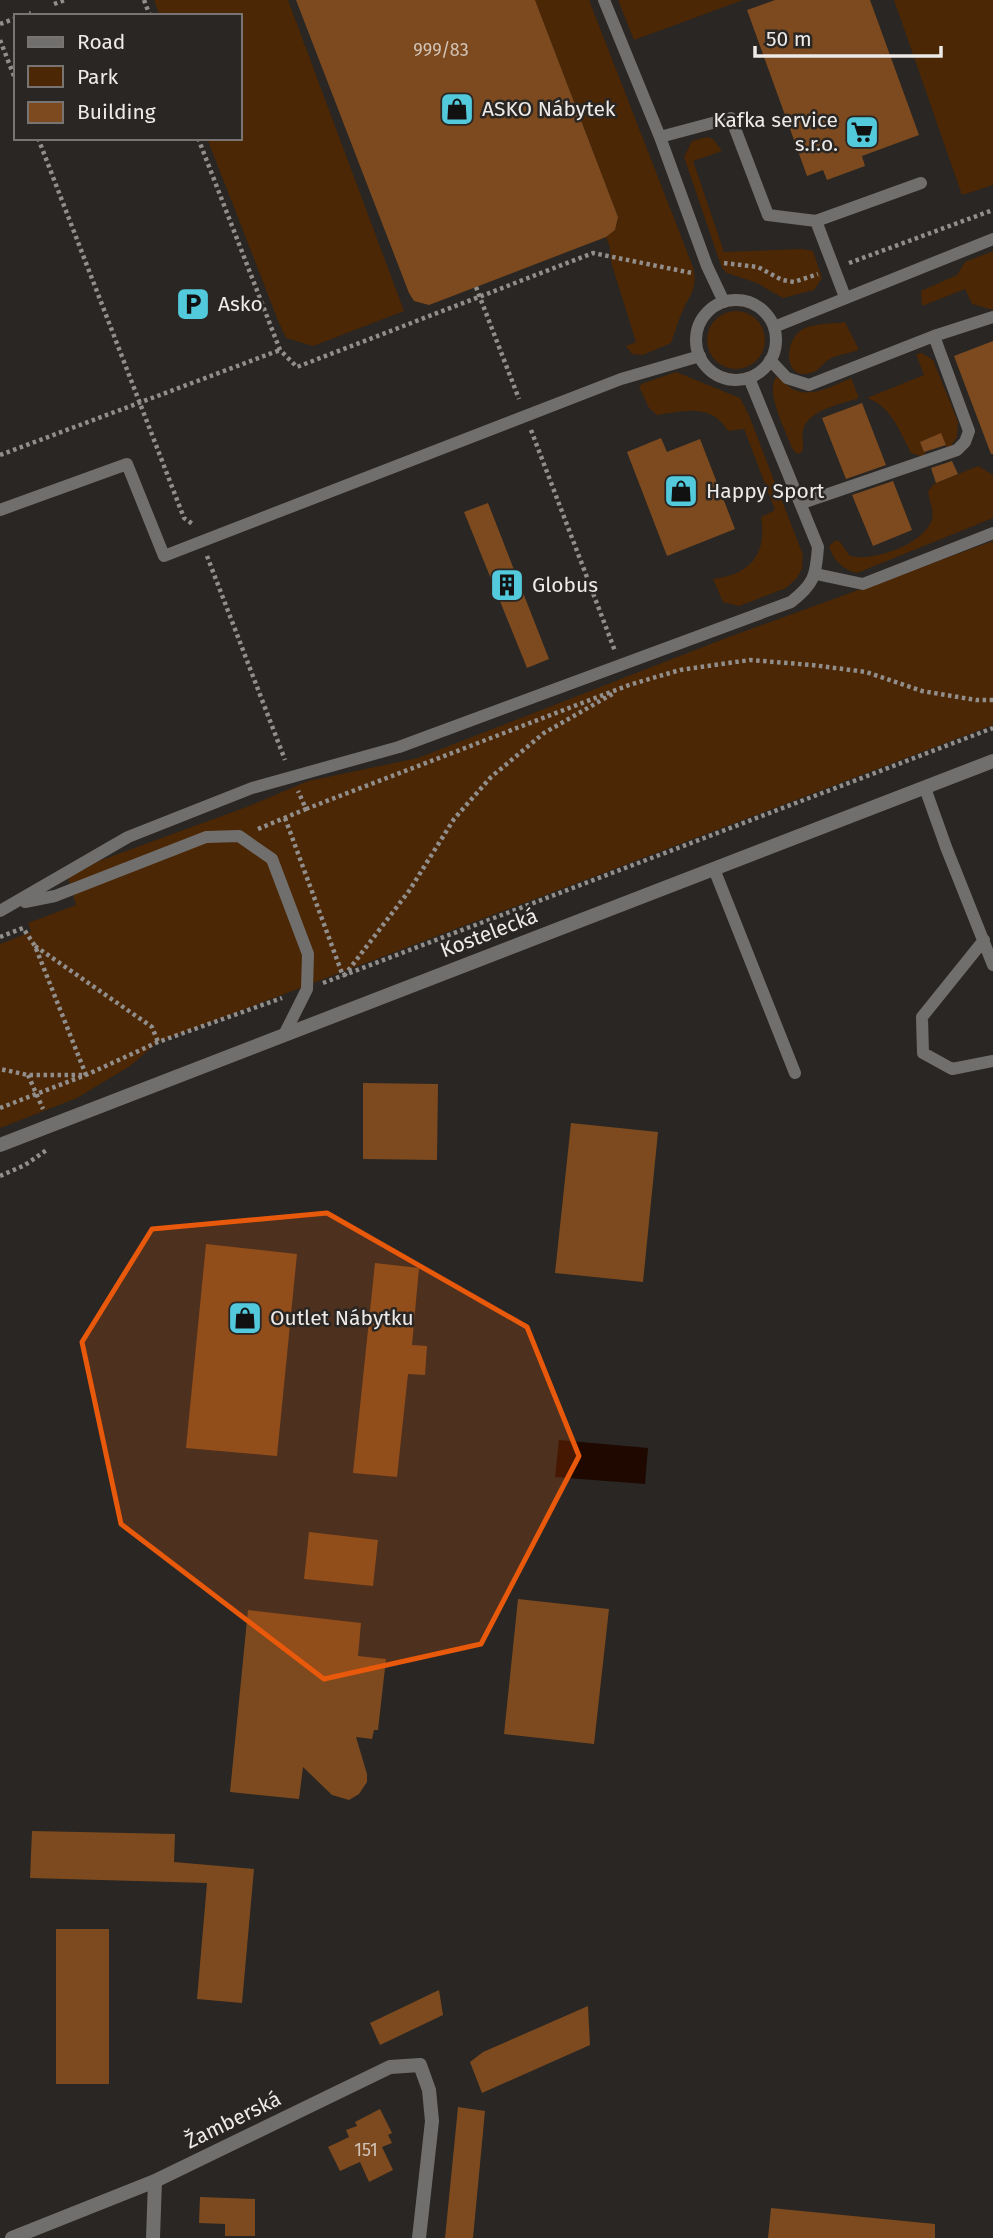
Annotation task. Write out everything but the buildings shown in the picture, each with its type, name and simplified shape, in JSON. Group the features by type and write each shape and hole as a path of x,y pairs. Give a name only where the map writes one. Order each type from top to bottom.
{"street":[{"name":"Kostelecká","path":"0,1145 993,761"},
{"name":"Žamberská","path":"12,2238 155,2181 390,2067 420,2065 429,2090 432,2120 419,2238"},
{"path":"153,2238 155,2181"}],"lane":[{"path":"604,0 660,137 707,266 724,302"},
{"path":"660,137 731,118 768,215 816,221 921,183"},
{"path":"816,221 845,297"},
{"path":"774,327 993,239"},
{"path":"736,300 760,307 774,327 775,349 770,360 757,374 749,378 726,378 715,373 706,366 696,343 703,318 712,308 724,302 736,300"},
{"path":"770,360 787,378 809,385 934,336 993,317"},
{"path":"802,503 957,450 965,442 969,431 934,336"},
{"path":"0,510 127,464 164,556 621,379 700,356"},
{"path":"15,905 128,837 253,788 399,747 791,602 805,591 817,574 818,547 749,378"},
{"path":"817,574 863,584 993,533"},
{"path":"925,788 993,964"},
{"path":"0,911 55,896 206,837 239,836 272,859 308,954 307,989 284,1035"},
{"path":"715,869 795,1073"},
{"path":"984,940 922,1017 923,1053 952,1069 993,1060"}],"path":[{"path":"54,4 65,0"},
{"path":"0,40 14,75"},
{"path":"39,140 184,517 195,527"},
{"path":"199,140 280,350 297,367 593,253 691,273"},
{"path":"476,287 615,652"},
{"path":"0,455 280,350"},
{"path":"206,552 292,777"},
{"path":"306,809 629,685 680,670 750,660 812,665 866,672 922,691 976,701 993,700"},
{"path":"343,976 409,891 454,819 491,777 544,733 629,685"},
{"path":"0,1108 86,1075 158,1042 343,976 993,728"},
{"path":"285,818 343,976"},
{"path":"0,937 23,928 35,946 86,1075"},
{"path":"35,946 152,1027 158,1042"},
{"path":"0,1069 28,1074 86,1075"},
{"path":"0,1176 25,1166 58,1141"}],"highlighted area":[{"path":"327,1213 527,1327 579,1456 481,1644 324,1679 121,1524 82,1342 152,1229"}],"green space":[{"path":"154,0 288,0 404,311 313,346 286,338 208,140 242,140 242,14 159,14"},
{"path":"535,0 589,0 693,267 693,290 671,343 643,355 632,354 626,346 636,342 606,237 615,230 618,217"},
{"path":"618,0 743,0 634,40"},
{"path":"894,0 993,0 993,185 962,195"},
{"path":"707,137 713,139 722,151 693,161 724,252 803,249 813,251 822,278 814,290 783,298 757,283 727,273 722,268 684,157 692,141"},
{"path":"993,251 993,310 972,304 965,289 922,306 921,291 957,275 965,262"},
{"path":"730,311 742,311 757,319 765,334 765,346 757,361 742,369 730,369 715,361 707,346 707,334 715,319"},
{"path":"845,322 859,350 831,358 811,373 802,374 795,371 789,358 792,341 797,334 813,326"},
{"path":"922,353 933,360 958,422 957,437 948,450 941,434 920,442 927,458 911,453 889,413 867,398 924,375 916,354"},
{"path":"676,372 740,398 748,413 803,555 802,568 797,578 786,588 739,606 723,602 713,579 737,572 754,560 761,542 761,517 775,510 744,429 728,431 714,416 697,411 657,415 649,408 639,386"},
{"path":"776,377 802,392 823,390 851,378 859,398 811,417 803,430 802,452 797,454 781,422 775,402 773,384"},
{"path":"978,466 993,475 993,518 857,573 843,567 833,556 829,546 836,540 850,556 860,557 884,554 909,543 927,528 932,519 928,491 934,484"},
{"path":"993,541 993,725 158,1042 130,1066 77,1098 0,1128 0,944 31,932 28,923 76,905 68,878 99,861 249,806 308,781 418,758 726,638"}],"shaded area":[{"path":"559,1440 648,1448 645,1484 555,1477"}],"place":[{"name":"ASKO Nábytek","path":"457,109"},
{"name":"Kafka service s.r.o.","path":"862,132"},
{"name":"Asko","path":"193,304"},
{"name":"Happy Sport","path":"681,491"},
{"name":"Globus","path":"507,585"},
{"name":"Outlet Nábytku","path":"245,1318"}]}
